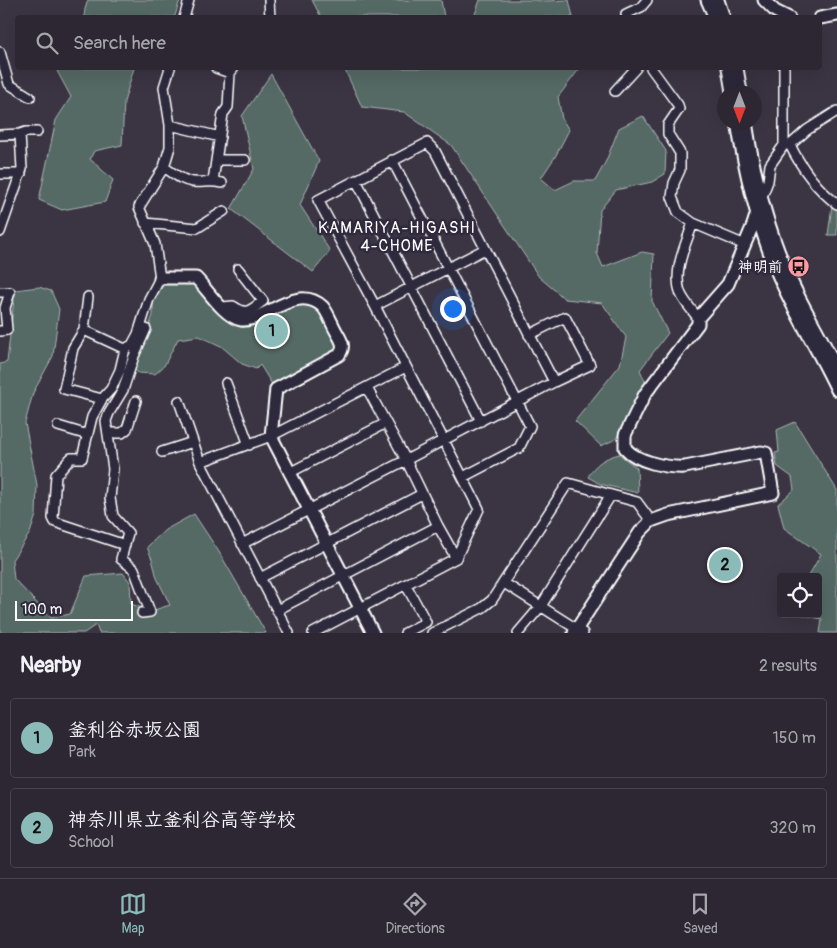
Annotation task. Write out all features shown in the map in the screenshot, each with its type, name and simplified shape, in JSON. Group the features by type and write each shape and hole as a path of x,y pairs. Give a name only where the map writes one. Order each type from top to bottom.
{"street":[{"path":"185,15 189,0"},
{"path":"269,0 270,15"},
{"path":"626,15 650,0"},
{"path":"708,0 714,15"},
{"path":"718,0 723,15"},
{"path":"764,0 775,14"},
{"path":"822,18 837,15"},
{"path":"0,52 9,84 30,97"},
{"path":"125,545 55,522 53,518 56,475 71,458 82,458 92,417 102,399 111,389 120,370 125,349 132,345 138,334 149,299 160,278 155,244 139,207 164,167 170,147 170,125 164,86 169,70"},
{"path":"164,167 179,178 193,182 218,182 216,160 223,114 228,107 232,70"},
{"path":"615,91 634,70"},
{"path":"652,70 679,109 668,125 668,134 680,153 680,170 674,183 672,197 678,212 693,223 745,245"},
{"path":"728,70 731,85"},
{"path":"737,70 740,85"},
{"path":"784,70 787,145 814,182 837,204"},
{"path":"698,318 728,284 745,245 768,181 770,165 787,145 837,111"},
{"path":"170,125 220,137"},
{"path":"738,130 745,170 756,213 780,278 837,390"},
{"path":"748,130 761,199 768,223 787,272 837,370"},
{"path":"0,135 36,132"},
{"path":"0,232 4,212 21,174 20,134"},
{"path":"313,633 456,558 479,509 375,306 318,200 427,143 435,151 554,382"},
{"path":"216,160 245,160"},
{"path":"392,160 530,426 519,448 463,477"},
{"path":"0,174 21,174"},
{"path":"356,180 480,422"},
{"path":"145,223 197,228 224,212"},
{"path":"504,583 578,631 640,532 651,521 668,515 773,493 766,453 761,452 672,468 636,457 625,448 625,434 645,394 698,324 698,318 686,303 680,291 679,279 680,263 693,223"},
{"path":"375,306 485,249"},
{"path":"223,307 233,306 242,312 248,312 263,301 238,270"},
{"path":"160,278 196,278 232,316 241,320 250,319 297,298 309,298 323,308 343,345 343,350 339,355 276,389 271,436 308,511 373,633"},
{"path":"0,292 10,292 5,308 7,330 0,331"},
{"path":"88,297 84,330 73,348 64,389 102,399"},
{"path":"142,613 150,612 134,569 121,559 128,533 112,516 110,498 112,469 106,421 123,390 134,356 147,326 150,310 149,299"},
{"path":"242,544 590,365 565,317 529,334"},
{"path":"84,330 125,349"},
{"path":"200,462 271,436 406,367"},
{"path":"226,383 249,445"},
{"path":"367,388 456,558"},
{"path":"108,433 122,433 127,429 136,401"},
{"path":"180,401 200,462 289,633"},
{"path":"289,473 386,423"},
{"path":"58,426 88,434"},
{"path":"162,452 193,442"},
{"path":"432,633 482,608 492,600 568,483 636,502 651,521"},
{"path":"260,578 422,494"},
{"path":"518,633 541,606 611,495"},
{"path":"277,610 438,526"},
{"path":"405,633 426,622 406,585"}],"green space":[{"path":"88,0 180,0 175,15 84,15"},
{"path":"312,0 441,0 444,15 320,15"},
{"path":"480,0 569,0 573,15 475,15"},
{"path":"133,70 124,102 122,145 94,151 90,159 113,180 105,202 62,210 39,200 56,120 71,97 57,71"},
{"path":"345,70 578,70 558,97 562,119 569,130 555,157 541,178 555,190 574,181 595,181 606,161 619,128 643,116 666,151 665,174 652,182 616,190 600,210 597,253 603,267 642,252 654,254 652,301 668,333 640,370 646,383 616,439 601,446 575,421 620,365 626,337 602,303 565,299 539,277 451,145 404,112 362,107"},
{"path":"271,74 319,161 300,205 330,251 313,272 231,209 254,169 242,116"},
{"path":"837,197 837,235 828,235 833,198"},
{"path":"193,282 239,323 297,303 313,306 324,316 328,323 339,345 337,352 273,386 260,365 256,369 242,364 221,346 199,336 178,339 164,366 155,374 138,373 134,369 134,363 125,362 130,350 144,340 153,315 153,300 165,283"},
{"path":"39,287 51,291 59,309 53,356 33,393 25,423 37,485 36,515 30,533 12,560 14,579 51,618 70,614 86,576 123,573 130,582 131,604 151,611 170,605 157,578 147,547 165,530 194,514 219,552 266,633 99,633 96,625 84,633 0,633 0,364 7,362 15,290"},
{"path":"795,422 837,490 837,633 820,633 822,619 817,618 822,618 822,573 810,573 821,554 784,528 778,504 794,490 792,477 777,466 775,453 779,452 777,430"},
{"path":"619,454 637,468 638,493 600,484 588,477 601,462"}],"place":[{"name":"神明前","path":"799,267"},
{"name":"釜利谷赤坂公園","path":"272,331"},
{"name":"神奈川県立釜利谷高等学校","path":"725,565"}],"district":[{"name":"KAMARIYA-HIGASHI 4-CHOME","path":"397,236"}]}
